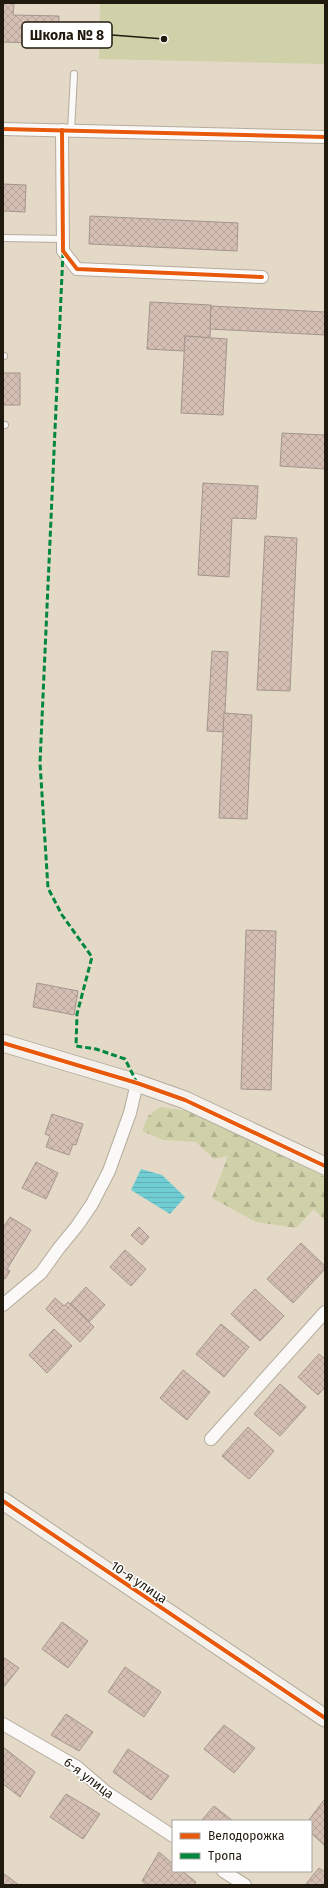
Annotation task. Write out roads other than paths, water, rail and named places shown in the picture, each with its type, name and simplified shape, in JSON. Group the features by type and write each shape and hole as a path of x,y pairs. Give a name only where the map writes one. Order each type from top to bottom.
{"street":[{"path":"3,129 325,136"},
{"path":"67,131 63,251 77,269 262,277"},
{"path":"3,1043 137,1083 185,1100 214,1112 325,1166"},
{"path":"3,1305 41,1273 92,1204 109,1171 130,1113 137,1083"},
{"path":"210,1439 325,1312"},
{"name":"10-я улица","path":"3,1501 325,1718"},
{"name":"6-я улица","path":"3,1724 18,1731 77,1767 106,1792 172,1835"},
{"path":"224,1872 245,1885"}],"lane":[{"path":"67,131 74,74"},
{"path":"3,238 63,239"}],"water":[{"path":"141,1169 162,1175 185,1197 170,1214 131,1190"}],"place":[{"name":"Школа № 8","path":"164,39"}]}
